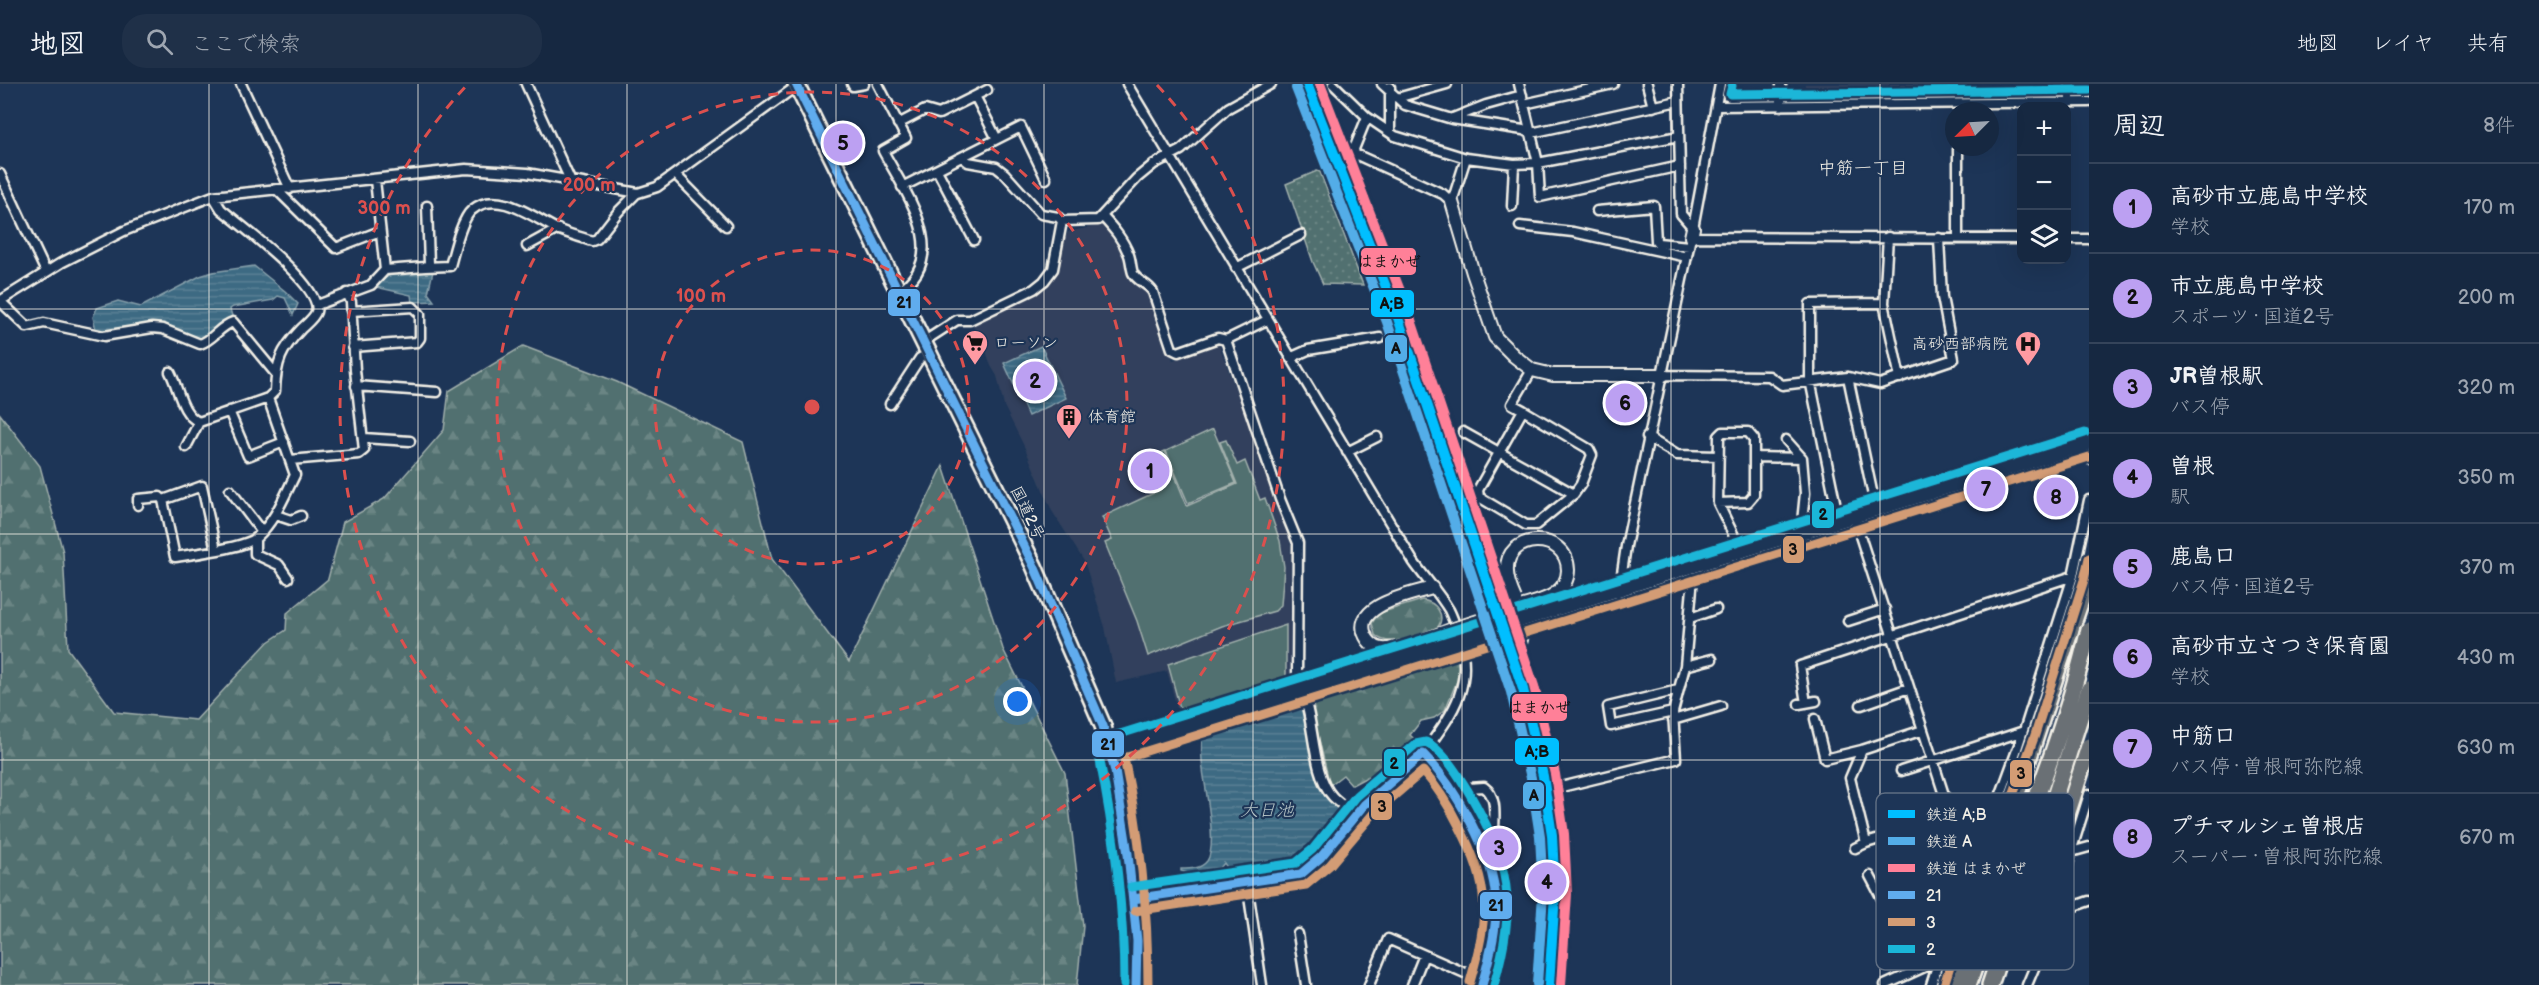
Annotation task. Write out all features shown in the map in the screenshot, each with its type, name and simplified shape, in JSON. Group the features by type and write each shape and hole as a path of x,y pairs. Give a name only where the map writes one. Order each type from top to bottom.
{"highway":[{"name":"国道2号","path":"797,85 1034,567 1083,677 1110,750 1121,802 1134,899 1137,940 1136,985"},
{"path":"2017,793 2081,600 2089,562"},
{"path":"2037,793 2089,630"},
{"path":"2056,793 2089,689"},
{"path":"2074,793 2089,746"},
{"path":"1956,985 1961,970"},
{"path":"1968,985 1973,970"},
{"path":"1990,985 1996,970"}],"main road":[{"path":"1452,202 1495,337 1514,356 1532,370 1553,375 1663,375"},
{"path":"1110,750 1452,636 1856,522 1876,510 2089,444"},
{"path":"1432,588 1373,608 1364,622 1366,636 1374,646 1388,650 1452,636 1541,600 1557,593 1567,576 1567,564 1560,549 1546,541 1531,540 1518,546 1513,551 1507,570 1515,599 1519,612 1525,629"},
{"path":"1134,899 1289,877 1311,868 1373,796 1405,774 1423,754 1454,789 1480,841"}],"street":[{"path":"241,84 290,189"},
{"path":"526,84 570,180"},
{"path":"852,84 853,86 864,84"},
{"path":"878,84 906,138 883,151 919,220 924,249 918,273 909,285 897,292"},
{"path":"1127,84 1413,561 1450,612 1462,647 1466,673 1457,702 1423,754"},
{"path":"962,157 968,162 996,167 1041,214 1058,217 1062,221 1098,220 1137,178 1154,164 1196,138 1228,108 1271,84"},
{"path":"1333,84 1367,117 1395,136 1466,158 1514,164 1538,163 1679,136"},
{"path":"1382,84 1405,105 1452,119 1523,129 1531,133 1678,101"},
{"path":"1392,91 1447,84"},
{"path":"1520,84 1538,163 1540,197 1680,166"},
{"path":"1452,119 1486,105 1613,84"},
{"path":"1647,84 1653,107"},
{"path":"1678,84 1682,214 1691,237"},
{"path":"1630,597 1622,573 1626,546 1647,437 1663,375 1720,84"},
{"path":"1781,84 1781,106"},
{"path":"2070,84 2070,102"},
{"path":"276,374 233,322 208,342 200,344 163,329 152,328 104,336 44,323 27,327 0,301 46,272 124,231 213,196 466,169 527,173 637,193 657,187 797,85"},
{"path":"898,124 925,110 939,114 987,90"},
{"path":"1390,132 1392,91"},
{"path":"975,96 997,139"},
{"path":"2071,103 2089,102"},
{"path":"1999,106 2017,105"},
{"path":"1716,106 1945,107"},
{"path":"1367,117 1354,149 1355,154 1443,194 1452,202 1466,158"},
{"path":"902,187 1021,127 1046,179"},
{"path":"1959,156 1959,238"},
{"path":"1512,206 1514,164"},
{"path":"937,170 974,240"},
{"path":"0,174 46,272"},
{"path":"675,174 726,226"},
{"path":"375,180 385,270"},
{"path":"278,190 336,249 380,231"},
{"path":"317,305 371,285 385,270 450,266 466,217 471,211 487,203 518,207 558,229 592,240 597,239 618,212 637,193"},
{"path":"186,447 199,422 268,398 275,391 276,374 284,347 316,314 317,305 304,282 221,209 213,196"},
{"path":"425,267 429,264 427,206"},
{"path":"1597,211 1654,206 1658,243 1691,237 2017,239"},
{"path":"960,213 970,208"},
{"path":"1102,216 1116,231 1126,248 1132,272 1137,278 1150,285 1172,349 1178,352 1218,338 1226,340 1267,320"},
{"path":"890,404 926,348 957,320 970,320 1044,282 1053,269 1062,221"},
{"path":"1521,226 1573,232 1687,257"},
{"path":"526,246 558,229"},
{"path":"1236,268 1301,236"},
{"path":"1888,237 1884,303 1900,378"},
{"path":"1663,375 1769,376 1782,385 1848,377 1880,384 1954,359 1942,297 1939,238"},
{"path":"2071,239 2089,239"},
{"path":"290,460 359,454 364,450 356,386 351,311 347,293"},
{"path":"1837,511 1810,381 1810,304 1884,303"},
{"path":"351,311 413,307 420,314 420,338 417,342 353,347"},
{"path":"1290,358 1308,350 1380,338"},
{"path":"1226,340 1280,499 1299,543 1299,681"},
{"path":"1523,410 1478,490 1479,497 1526,525 1536,525 1574,494 1581,484 1592,454 1590,449 1523,410 1512,404 1532,370"},
{"path":"170,372 175,388 192,419 199,422"},
{"path":"1848,377 1876,510"},
{"path":"356,386 426,395 437,392"},
{"path":"268,398 295,475 276,515 255,539 255,554 279,566 288,578"},
{"path":"229,411 248,456 284,442"},
{"path":"1463,432 1574,494"},
{"path":"1718,503 1748,502 1755,495 1754,439 1748,432 1723,432 1719,436 1718,503 1738,544"},
{"path":"1347,452 1377,437"},
{"path":"1647,437 1677,455 1719,456"},
{"path":"363,438 410,441"},
{"path":"1786,440 1802,458 1805,493 1802,522"},
{"path":"2072,451 2089,459"},
{"path":"1755,457 1802,458"},
{"path":"163,500 202,486 216,550"},
{"path":"230,490 261,531"},
{"path":"138,505 138,499 147,497 160,497 163,500 175,557 216,550 255,539"},
{"path":"2002,793 2073,576 2089,500"},
{"path":"1519,612 1837,511 1850,510 1885,609 1943,793"},
{"path":"2083,527 2089,514"},
{"path":"276,515 291,520 300,516"},
{"path":"1561,985 1564,896 1561,842 1541,718 1521,646 1525,629 1693,578 1856,522"},
{"path":"1816,701 1802,704 1800,666 2073,576"},
{"path":"1553,789 1676,759 1673,716 1685,666 1693,578"},
{"path":"1690,618 1716,609"},
{"path":"1848,621 1885,609"},
{"path":"1685,666 1712,659"},
{"path":"1861,705 1909,688"},
{"path":"1678,690 1608,707 1611,726 1721,706"},
{"path":"1306,703 1323,780 1333,797 1356,815"},
{"path":"1815,718 1825,759 1862,750 1923,730"},
{"path":"1900,771 2024,731"},
{"path":"1862,750 1850,778 1866,843"},
{"path":"1369,985 1388,939 1482,983 1492,945 1496,904 1495,882 1480,841 1494,832 1494,803 1491,792 1484,787 1454,789"},
{"path":"2074,842 2089,794"},
{"path":"1855,848 1876,840"},
{"path":"2074,851 2089,847"},
{"path":"1870,876 1876,887"},
{"path":"1247,883 1263,985"},
{"path":"2074,906 2089,901"},
{"path":"1298,934 1306,985"},
{"path":"1412,985 1424,954"},
{"path":"1885,985 1918,970"},
{"path":"1931,985 1936,970"},
{"path":"2027,985 2033,970"}],"shaded area":[{"path":"1805,84 1961,84 1961,98 1805,99"},
{"path":"1100,225 1106,226 1126,255 1131,276 1148,291 1173,360 1218,342 1287,529 1291,546 1290,682 1179,716 1167,671 1116,683 1105,627 1084,561 1052,511 1004,406 997,376 991,366 981,336 972,326 1045,289 1059,271 1063,241 1068,232"}],"green space":[{"path":"1317,171 1320,172 1363,285 1323,284 1313,262 1286,184"},
{"path":"523,346 617,382 743,442 772,559 849,662 943,466 1003,649 1065,773 1083,926 1077,985 0,985 0,414 40,466 63,552 68,649 114,712 196,720 268,642 286,630 287,613 328,579 343,522 384,499 444,430 449,391"},
{"path":"1213,429 1236,483 1188,503 1166,451"},
{"path":"1226,440 1237,465 1245,461 1260,500 1265,498 1280,541 1284,567 1281,605 1275,611 1222,626 1148,656 1137,621 1105,543 1112,540 1102,517 1160,490 1148,459 1165,451 1187,506 1237,484 1220,442"},
{"path":"1422,600 1432,603 1438,610 1441,618 1438,627 1424,634 1397,641 1388,641 1375,635 1372,623 1378,614"},
{"path":"1286,625 1286,680 1181,712 1168,664"},
{"path":"1449,654 1459,659 1459,676 1445,710 1434,718 1421,721 1410,735 1421,745 1394,774 1377,785 1369,776 1352,785 1343,775 1330,785 1309,698"}],"water":[{"path":"254,266 298,304 293,315 285,298 278,296 273,300 233,307 230,309 232,316 203,340 158,324 107,331 96,330 93,317 97,308 118,301 141,307 200,276"},
{"path":"409,271 433,271 428,293 434,301 412,302 411,295 376,287 381,281 394,274"},
{"path":"1041,346 1066,398 1028,416 1004,363"},
{"name":"大日池","path":"1302,701 1318,778 1328,796 1347,814 1315,853 1304,862 1288,868 1230,872 1224,863 1216,873 1192,874 1181,871 1181,869 1202,866 1210,853 1211,827 1202,760 1202,733"}],"rail line":[{"name":"A;B","path":"1307,84 1398,318 1523,689 1543,776 1552,835 1555,894 1549,985"},
{"name":"はまかぜ","path":"1320,84 1409,314 1534,686 1555,774 1564,834 1567,894 1561,985"},
{"name":"A","path":"1296,88 1387,322 1511,692 1531,778 1540,836 1543,894 1537,984"}],"transit line":[{"name":"21","path":"796,84 1034,566 1103,726 1115,771 1128,854 1137,941 1136,985"},
{"name":"2","path":"1732,86 1730,94 2089,90"},
{"name":"2","path":"1124,985 1117,868 1098,751 1099,744 1104,739 2085,433"},
{"name":"3","path":"1148,985 1142,871 1124,758 2089,457"},
{"name":"3","path":"2014,793 2035,735 2089,558"},
{"name":"2","path":"1131,887 1296,863 1313,849 1356,796 1416,744 1426,742 1445,757 1468,791 1482,817 1501,863 1506,885 1506,930 1494,985"},
{"name":"21","path":"1423,754 1443,777 1465,812 1481,844 1494,883 1496,920 1482,985"},
{"name":"21","path":"1133,899 1301,874 1321,857 1364,805 1423,754"},
{"name":"3","path":"1135,911 1306,885 1330,865 1373,814 1423,771 1455,819 1477,867 1482,885 1484,902 1481,938 1470,982"},
{"name":"3","path":"1944,985 1949,970"}],"place":[{"name":"鹿島口","path":"843,143"},
{"name":"ローソン","path":"975,366"},
{"name":"高砂西部病院","path":"2028,367"},
{"name":"市立鹿島中学校","path":"1035,381"},
{"name":"高砂市立さつき保育園","path":"1625,403"},
{"name":"体育館","path":"1069,440"},
{"name":"高砂市立鹿島中学校","path":"1150,471"},
{"name":"中筋口","path":"1986,489"},
{"name":"プチマルシェ曽根店","path":"2056,497"},
{"name":"JR曽根駅","path":"1499,848"},
{"name":"曽根","path":"1547,882"}],"district":[{"name":"中筋一丁目","path":"1863,168"}]}
